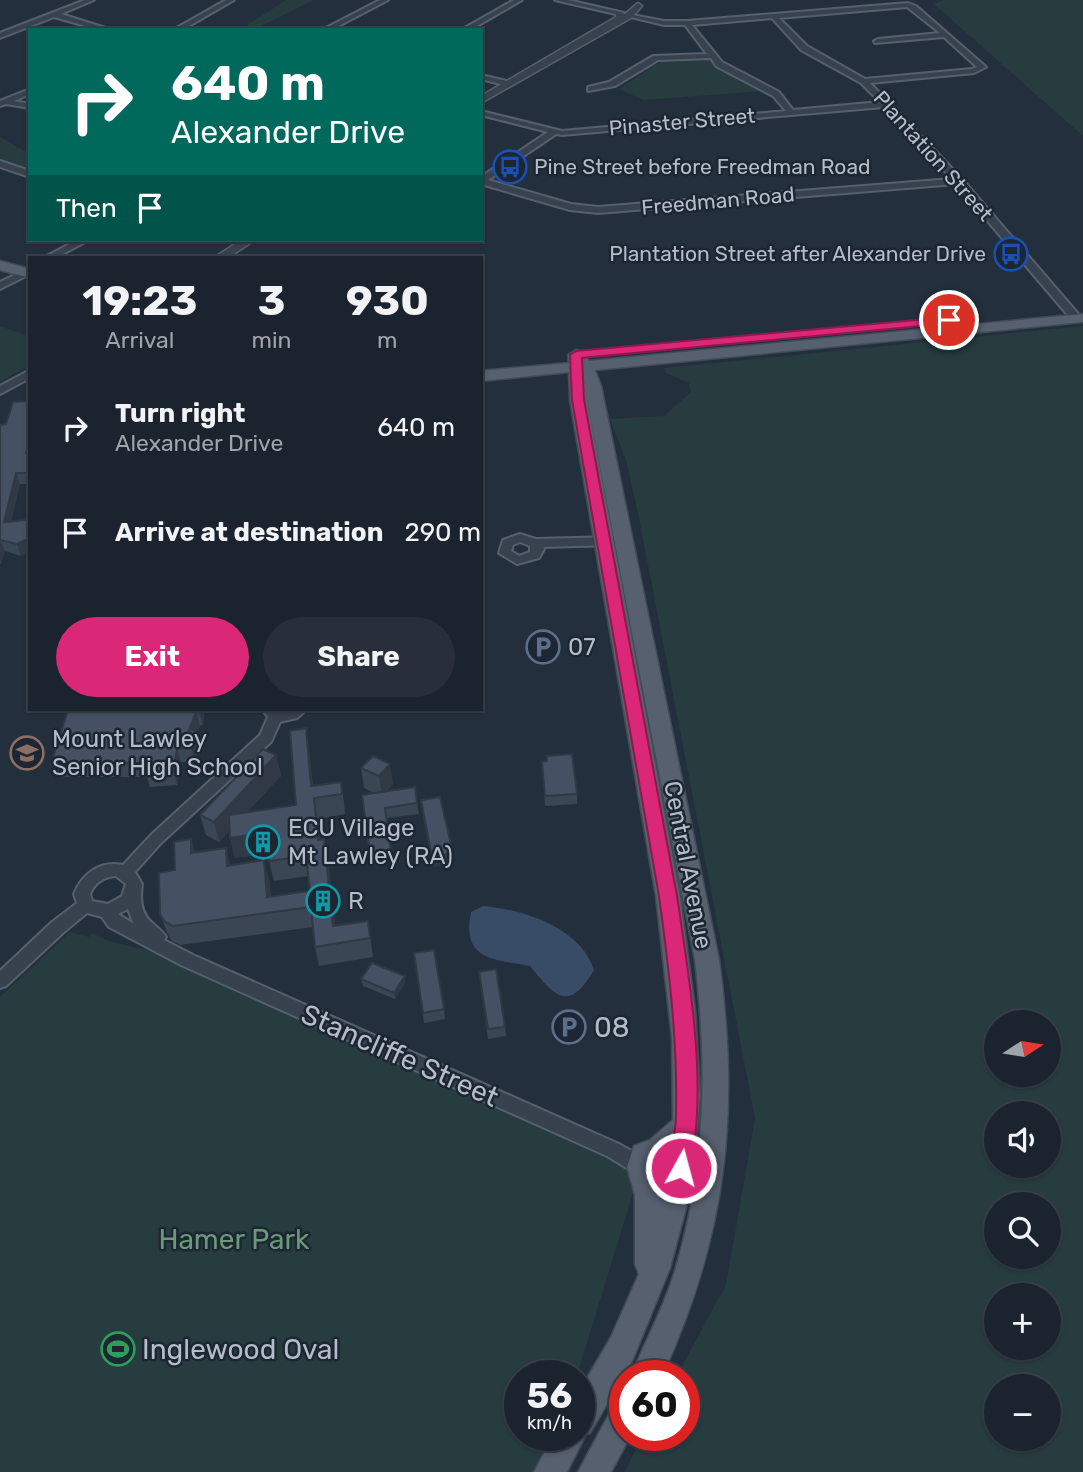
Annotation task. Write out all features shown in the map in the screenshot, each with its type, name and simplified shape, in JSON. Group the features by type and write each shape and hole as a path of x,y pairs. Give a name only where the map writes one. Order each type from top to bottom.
{"main road":[{"path":"0,253 28,269"},
{"path":"0,265 28,269"},
{"path":"483,376 538,371 579,361 1077,313"},
{"path":"483,364 627,362 1077,313"},
{"name":"Central Avenue","path":"579,361 593,386 678,966 686,1069 686,1125 668,1225 622,1347 595,1394"},
{"name":"Central Avenue","path":"579,361 578,400 615,546 713,993 719,1088 709,1183 683,1287 654,1360"},
{"path":"593,386 600,374 627,362"},
{"path":"538,371 558,376 578,400"},
{"path":"649,1280 649,1195 642,1161 659,1150 686,1125"},
{"path":"594,1472 609,1445"},
{"path":"550,1472 562,1451"}],"street":[{"path":"0,36 91,0"},
{"path":"180,28 231,0"},
{"path":"329,28 385,0"},
{"path":"468,28 519,0"},
{"path":"558,0 665,25 908,5 914,7 982,67 974,71 864,80"},
{"path":"483,99 649,0"},
{"path":"55,15 102,28"},
{"name":"Plantation Street","path":"773,15 804,48 864,80 1077,313"},
{"path":"687,23 723,67 776,94 791,112"},
{"path":"878,41 944,36"},
{"path":"591,89 612,84 656,58 713,56"},
{"path":"483,79 508,85"},
{"path":"1,102 28,92"},
{"path":"1,102 28,106"},
{"name":"Pinaster Street","path":"483,114 553,132 886,104"},
{"path":"483,180 553,132"},
{"path":"0,164 28,173"},
{"name":"Freedman Road","path":"483,182 570,207 598,210 959,181"},
{"path":"52,256 79,242"},
{"path":"222,256 246,242"},
{"path":"0,286 28,269"},
{"path":"0,391 28,374"},
{"path":"536,548 615,546"},
{"path":"0,981 86,905 82,894 88,881 102,872 125,873 149,846 266,738 272,712 291,716 297,711"},
{"name":"Stancliffe Street","path":"125,873 133,881 131,896 141,923 187,960"},
{"path":"106,911 118,908 131,896"},
{"name":"Stancliffe Street","path":"86,905 96,911 106,911 115,922 187,960 613,1150 679,1175 709,1183"}],"green space":[{"path":"286,0 314,0 257,28 243,28"},
{"path":"944,0 1083,0 1083,136 934,4"},
{"path":"701,58 710,60 765,91 643,100 619,89 660,62"},
{"path":"0,137 28,153 28,173 0,164"},
{"path":"0,326 28,336 28,366 0,382"},
{"path":"1083,326 1083,1472 624,1472 635,1451 700,1451 700,1360 685,1360 726,1285 755,1118 638,513 626,460 610,419 664,416 691,392 689,383 666,373 664,368"},
{"name":"Hamer Park","path":"70,932 89,937 92,933 109,941 187,960 641,1167 582,1360 504,1360 504,1451 544,1451 533,1472 0,1472 0,997"}],"water":[{"path":"483,906 516,912 549,923 577,942 594,970 577,992 562,996 547,986 530,966 484,955 476,949 471,940 469,928 471,912"}],"building":[{"path":"28,401 28,473 16,473 4,522 28,522 28,539 17,544 0,540 0,425 6,424 13,402"},
{"path":"68,711 199,711 196,712 189,730 196,730 191,748 177,749 173,771 145,773 150,763 51,764"},
{"path":"306,728 311,786 341,782 342,794 314,798 318,840 324,839 333,926 368,921 370,938 315,947 311,907 173,926 165,922 160,914 159,873 175,870 174,842 191,839 191,853 226,848 227,866 264,860 267,897 310,891 306,856 269,861 267,832 230,838 229,815 296,805 290,731"},
{"path":"263,749 276,755 214,822 200,815"},
{"path":"572,754 577,794 545,796 542,762 547,761 547,756"},
{"path":"373,756 390,764 379,776 361,768"},
{"name":"R","path":"415,787 417,803 385,808 391,850 370,853 362,795"},
{"name":"R","path":"440,797 453,853 432,857 421,800"},
{"name":"R","path":"434,950 444,1009 423,1013 414,953"},
{"name":"R","path":"372,963 405,976 394,993 361,979"},
{"path":"496,969 505,1027 488,1029 479,972"}],"place":[{"name":"Pine Street before Freedman Road","path":"510,167"},
{"name":"Plantation Street after Alexander Drive","path":"1011,254"},
{"name":"07","path":"543,647"},
{"name":"Mount Lawley Senior High School","path":"27,753"},
{"name":"ECU Village Mt Lawley (RA)","path":"263,842"},
{"name":"R","path":"323,901"},
{"name":"08","path":"569,1027"},
{"name":"Inglewood Oval","path":"118,1349"}],"route":[{"path":"681,1168 687,1080 678,966 668,896 578,400 576,355 949,320"}]}
